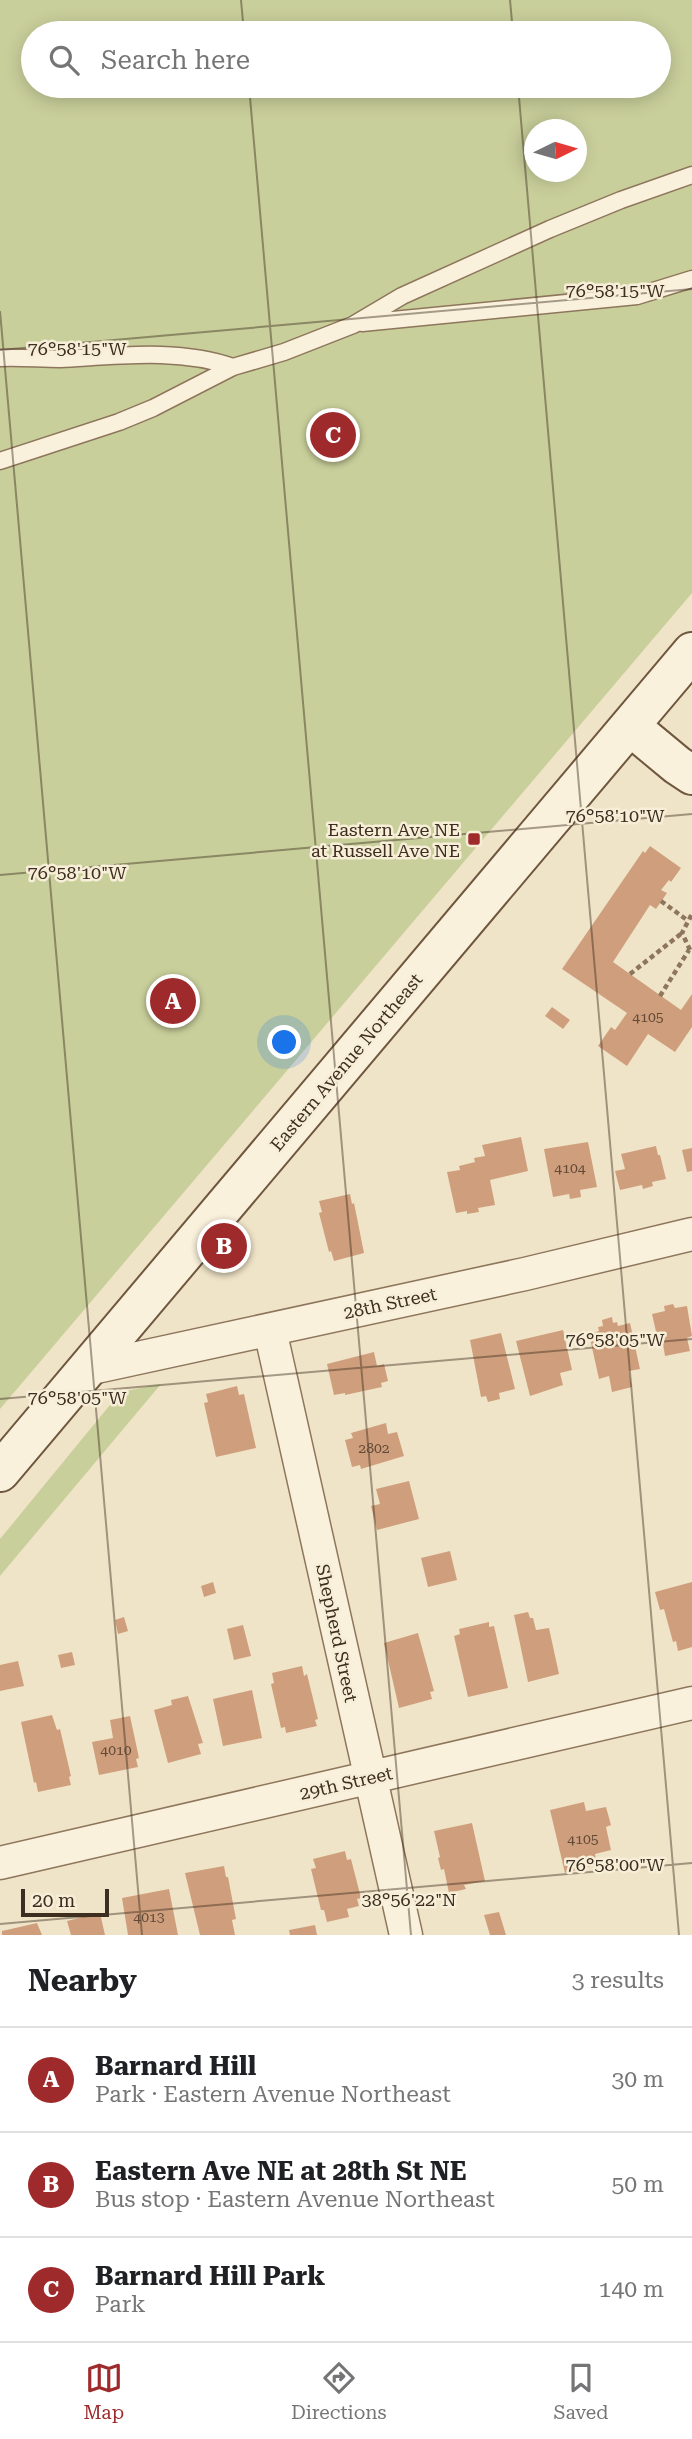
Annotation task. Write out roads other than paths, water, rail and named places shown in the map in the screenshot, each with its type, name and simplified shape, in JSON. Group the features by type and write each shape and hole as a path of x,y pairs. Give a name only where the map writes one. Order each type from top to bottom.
{"main road":[{"name":"Eastern Avenue Northeast","path":"0,1472 692,652"},
{"path":"630,726 692,775"}],"street":[{"name":"28th Street","path":"87,1369 692,1234"},
{"name":"Shepherd Street","path":"270,1330 406,1935"},
{"name":"29th Street","path":"0,1863 692,1703"}],"lane":[{"path":"0,461 153,408 233,367 284,352 353,325 402,296 550,229 692,175"},
{"path":"353,325 637,296 692,279"},
{"path":"0,358 57,359 110,355 208,358 233,367"}],"place":[{"name":"Barnard Hill Park","path":"333,435"},
{"name":"Eastern Ave NE at Russell Ave NE","path":"474,839"},
{"name":"Barnard Hill","path":"173,1001"},
{"name":"Eastern Ave NE at 28th St NE","path":"224,1246"}]}
